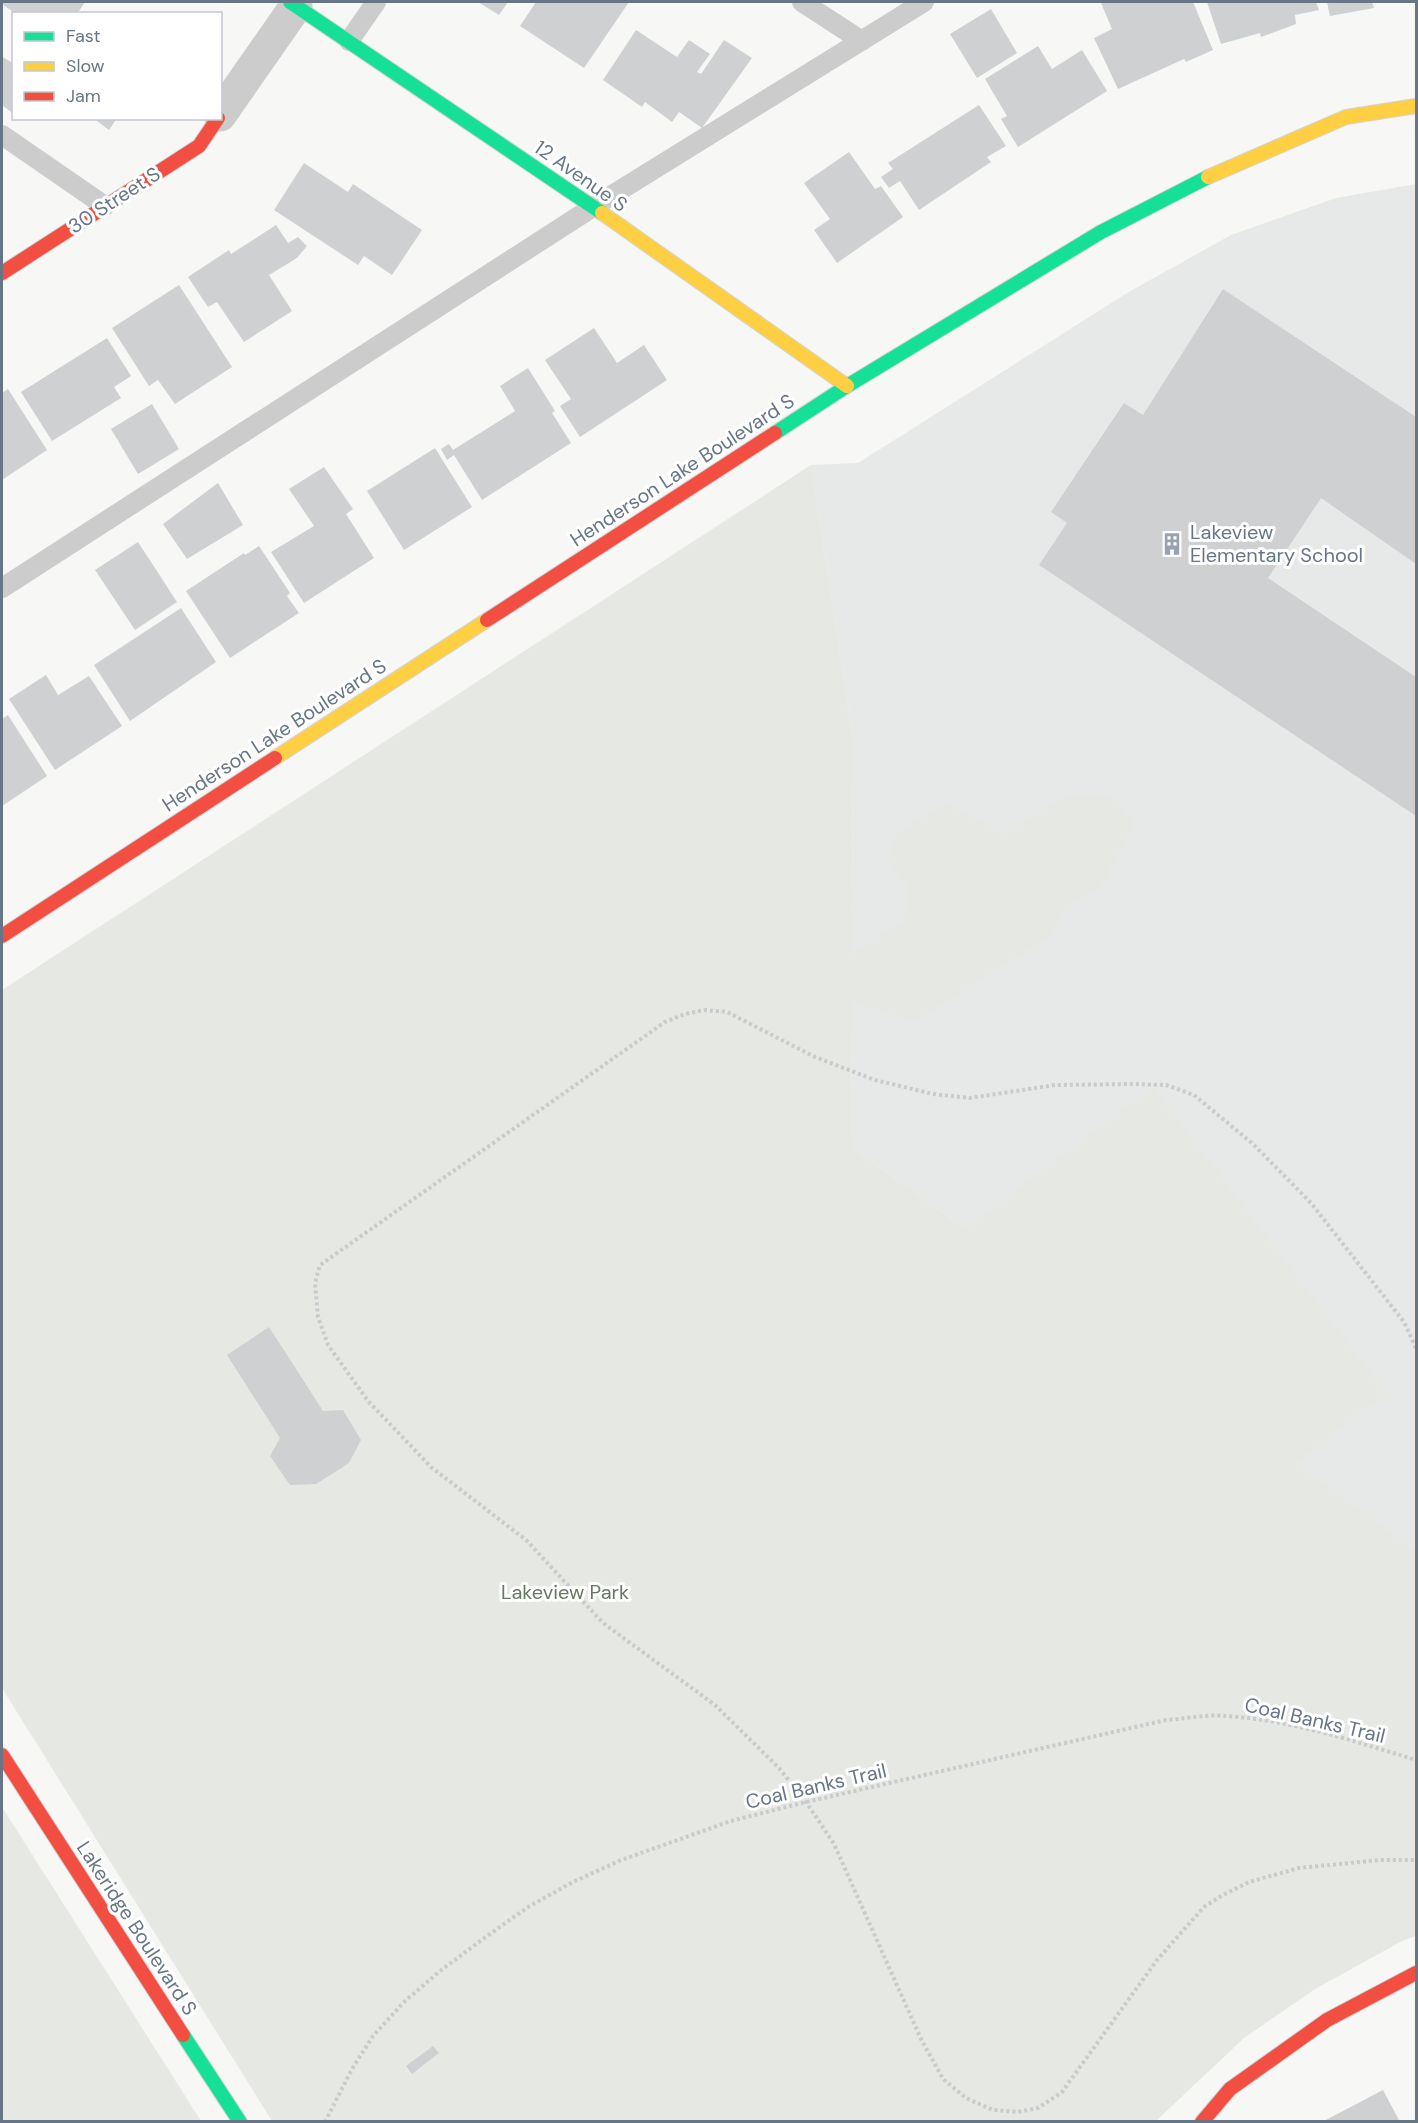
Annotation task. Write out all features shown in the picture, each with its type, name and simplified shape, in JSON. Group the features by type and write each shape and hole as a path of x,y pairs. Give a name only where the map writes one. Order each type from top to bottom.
{"street":[{"name":"12 Avenue S","path":"293,4 593,207 847,386"},
{"name":"30 Street S","path":"222,112 293,4"},
{"name":"Henderson Lake Boulevard S","path":"2,936 847,386 1101,232 1216,172 1346,117 1416,106"},
{"name":"30 Street S","path":"2,273 199,146 217,120"},
{"name":"Lakeridge Boulevard S","path":"2,1755 240,2121"},
{"path":"1202,2121 1230,2090 1327,2020 1416,1973"}],"lane":[{"path":"350,41 376,2"},
{"path":"802,2 862,41"},
{"path":"2,588 593,207 924,2"},
{"path":"2,135 105,206"}],"path":[{"path":"1416,1348 1404,1322 1311,1203 1253,1144 1194,1095 1166,1085 1133,1084 1055,1085 970,1098 933,1094 875,1080 815,1057 727,1012 705,1010 685,1014 665,1022 320,1265 315,1283 318,1317 328,1345 368,1401 431,1467 526,1540 603,1623 716,1705 779,1768 806,1802 834,1844 921,2039 943,2079 966,2098 993,2110 1018,2112 1038,2108 1062,2092 1157,1960 1204,1907 1221,1896 1249,1882 1299,1868 1380,1860 1416,1860"},
{"name":"Coal Banks Trail","path":"325,2121 351,2069 373,2036 403,2004 440,1971 528,1907 573,1882 621,1860 731,1821 1166,1720 1223,1715 1282,1723 1416,1760"}],"shaded area":[{"path":"1416,184 1416,1550 851,1147 853,739 811,465 858,463 1127,293 1231,235 1336,198"}],"green space":[{"name":"Lakeview Park","path":"811,465 853,739 852,962 856,951 903,921 910,889 889,862 895,835 945,804 1005,835 1063,797 1113,796 1133,826 1100,886 1066,907 1049,936 916,1020 856,1004 852,1000 851,1147 966,1229 1152,1087 1386,1393 1295,1463 1416,1550 1416,1936 1404,1940 1315,1989 1244,2038 1156,2121 272,2121 2,1688 2,990"},
{"path":"2,1807 201,2121 2,2121"}],"building":[{"path":"2,2 85,2 78,12 13,12"},
{"path":"478,2 508,2 499,15"},
{"path":"536,2 629,2 584,68 520,26"},
{"path":"1193,2 1213,50 1186,62 1184,59 1118,89 1094,38 1112,29 1101,3"},
{"path":"1207,2 1316,2 1319,10 1295,15 1296,24 1261,37 1260,33 1221,44"},
{"path":"1327,2 1372,2 1374,8 1330,16"},
{"path":"991,9 1017,53 977,78 950,34"},
{"path":"636,30 677,57 689,40 710,54 697,72 701,74 724,40 752,58 702,128 679,112 672,122 645,102 642,107 603,80"},
{"path":"1038,46 1052,69 1082,50 1107,91 1018,147 1001,119 1007,116 985,79"},
{"path":"3,57 12,63 12,112 2,105"},
{"path":"979,105 1006,146 987,157 991,162 919,210 900,181 889,188 881,177 893,169 888,163"},
{"path":"96,120 116,120 109,130"},
{"path":"849,152 875,189 881,186 903,217 837,263 814,230 830,219 804,183"},
{"path":"304,163 348,192 353,184 422,230 392,275 364,256 358,265 274,210"},
{"path":"276,225 288,243 298,237 307,246 297,258 269,275 292,311 244,342 217,302 208,307 188,277 229,250 231,254"},
{"path":"179,285 232,367 175,404 158,380 149,386 112,328"},
{"name":"Lakeview Elementary School","path":"1223,289 1416,417 1416,564 1321,498 1268,578 1416,677 1416,816 1039,565 1067,523 1051,512 1124,403 1143,415"},
{"path":"594,328 617,363 644,345 667,380 580,437 560,406 571,399 545,360"},
{"path":"107,338 131,376 114,387 121,398 52,441 21,392"},
{"path":"528,368 555,411 552,413 571,443 482,500 454,455 447,460 441,449 449,444 453,450 515,411 500,386"},
{"path":"8,389 47,450 2,480 2,393"},
{"path":"152,404 179,449 138,474 111,429"},
{"path":"435,448 472,507 404,550 367,491"},
{"path":"324,467 353,509 346,514 374,558 304,603 271,552 314,526 289,489"},
{"path":"218,483 243,525 187,559 163,524"},
{"path":"138,542 177,602 135,630 95,570"},
{"path":"259,546 290,593 287,596 299,613 230,658 186,591 244,553 245,555"},
{"path":"181,608 216,662 130,721 94,665"},
{"path":"46,675 58,695 89,676 122,726 55,770 9,699"},
{"path":"8,715 47,776 2,806 2,719"},
{"path":"269,1327 323,1411 343,1410 361,1440 349,1463 316,1484 290,1485 270,1456 280,1438 227,1355"},
{"path":"433,2046 439,2053 412,2074 406,2066"},
{"path":"1383,2090 1400,2122 1322,2122"}],"traffic: fast":[{"path":"290,2 602,213"},
{"path":"775,433 847,386 1101,232 1208,177"},
{"path":"183,2035 240,2122"}],"traffic: slow":[{"path":"1208,177 1346,117 1416,106"},
{"path":"602,213 847,386"},
{"path":"275,758 487,620"}],"traffic: jam":[{"path":"2,273 199,146 217,120"},
{"path":"487,620 775,433"},
{"path":"2,936 275,758"},
{"path":"2,1755 183,2035"},
{"path":"1202,2122 1230,2089 1327,2020 1416,1973"}],"place":[{"name":"Lakeview Elementary School","path":"1172,544"}]}
